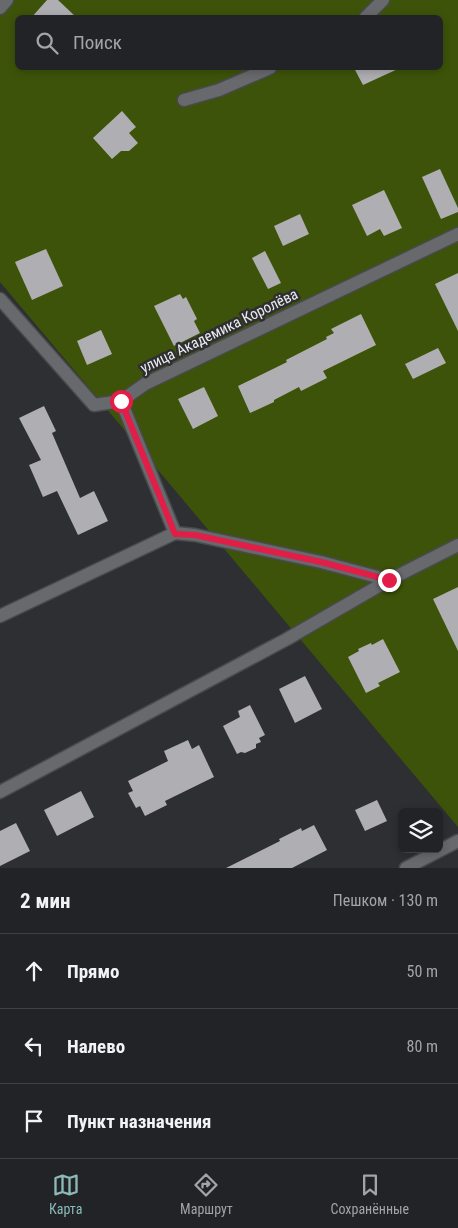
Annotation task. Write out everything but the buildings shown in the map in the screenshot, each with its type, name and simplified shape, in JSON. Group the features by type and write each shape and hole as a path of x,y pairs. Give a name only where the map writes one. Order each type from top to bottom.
{"street":[{"path":"0,8 7,0"},
{"path":"368,15 383,0"},
{"path":"184,100 219,90 265,70"},
{"name":"улица Академика Королёва","path":"0,299 94,406 121,401 145,384 458,234"},
{"path":"121,401 175,534"},
{"path":"0,616 175,534 195,535 224,541 321,562 389,580"},
{"path":"0,792 287,639 389,580 458,545"},
{"path":"406,868 458,841"}],"green space":[{"path":"0,0 458,0 458,827 0,282"}],"route":[{"path":"121,401 175,534 195,535 321,562 389,580"}]}
